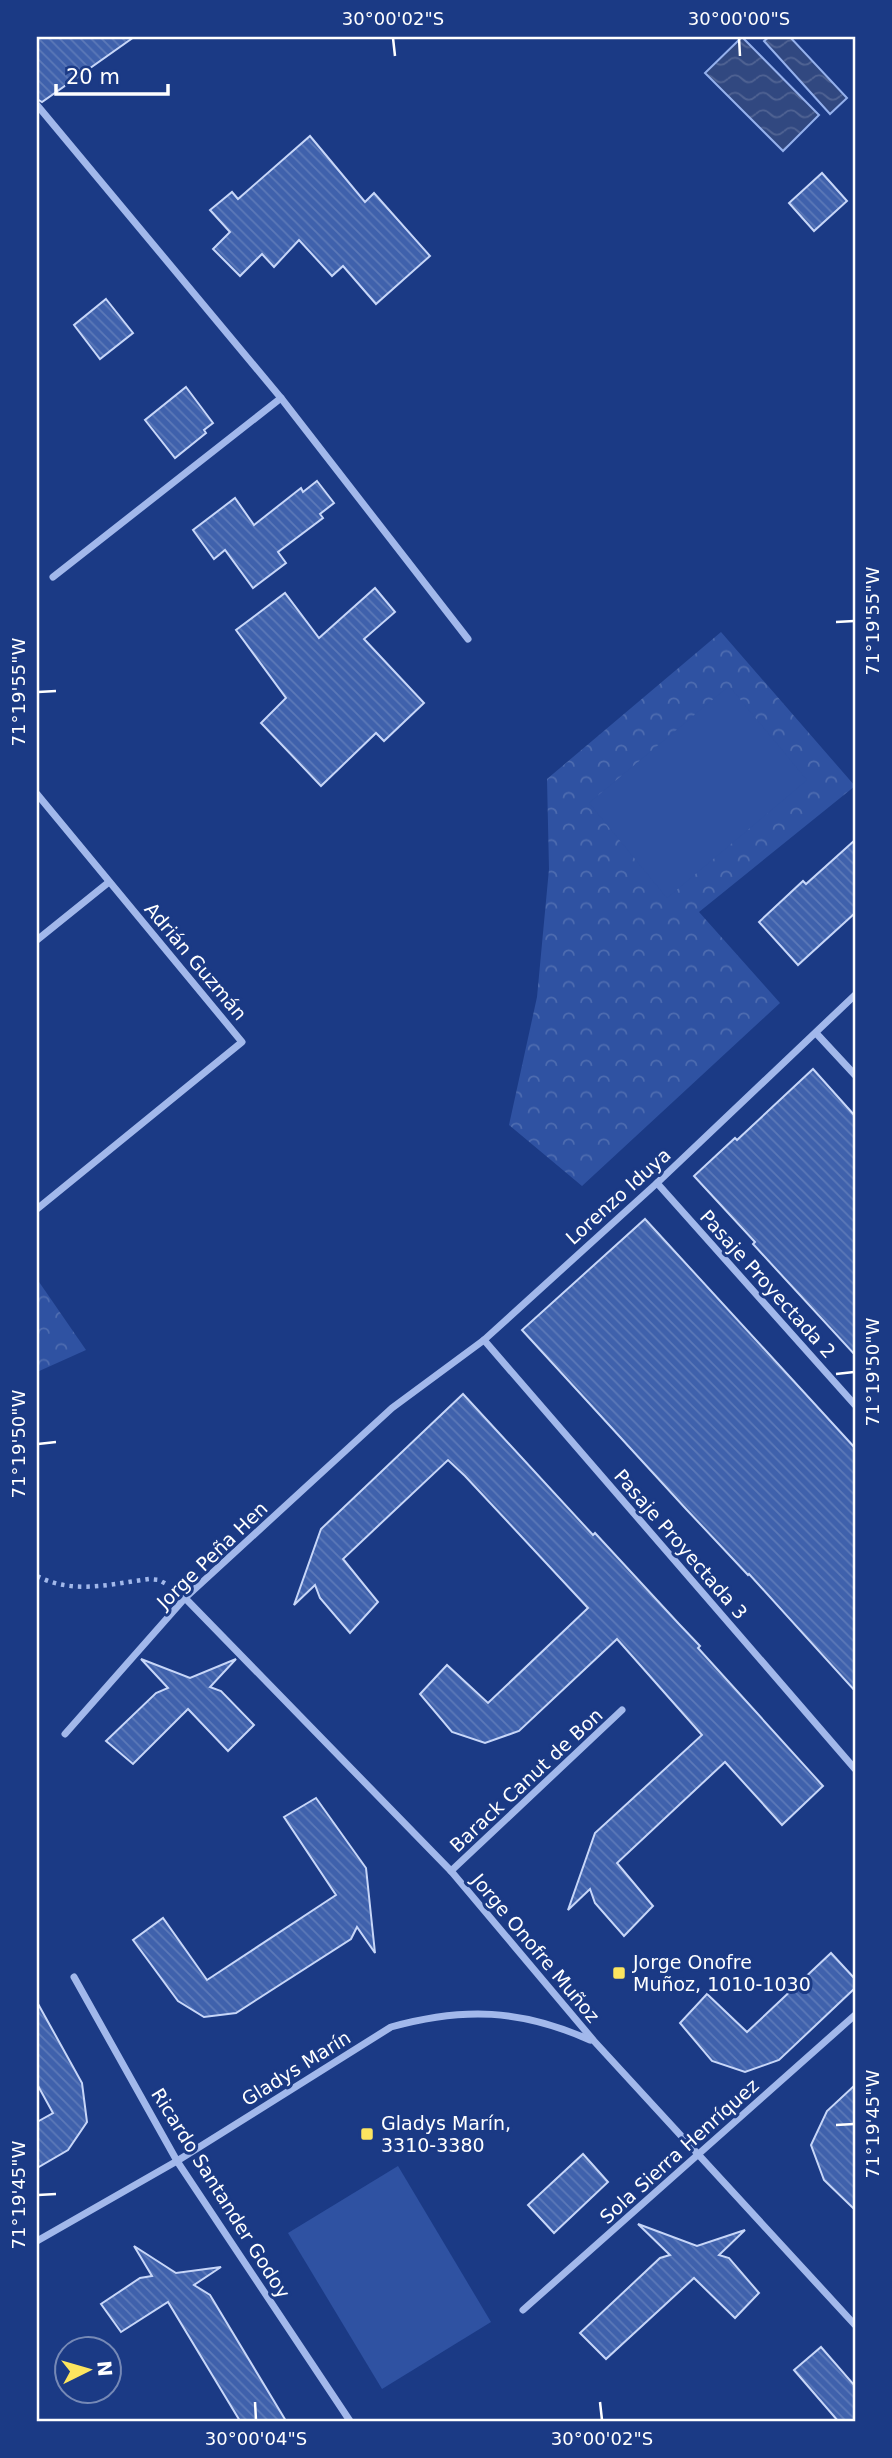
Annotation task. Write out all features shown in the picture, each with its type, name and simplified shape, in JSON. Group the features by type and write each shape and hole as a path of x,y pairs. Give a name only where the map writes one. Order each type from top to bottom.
{"street":[{"path":"37,106 281,398 468,639"},
{"path":"53,577 281,398"},
{"name":"Adrián Guzmán","path":"37,794 242,1042 37,1209"},
{"path":"37,940 109,881"},
{"name":"Lorenzo Iduya","path":"391,1408 484,1339 657,1183 855,995"},
{"path":"816,1033 855,1075"},
{"name":"Pasaje Proyectada 2","path":"657,1183 855,1405"},
{"name":"Pasaje Proyectada 3","path":"484,1339 855,1769"},
{"name":"Jorge Peña Hen","path":"65,1734 185,1598 391,1408"},
{"name":"Jorge Onofre Muñoz","path":"185,1598 451,1871 594,2041 855,2325"},
{"name":"Barack Canut de Bon","path":"451,1871 622,1710"},
{"name":"Ricardo Santander Godoy","path":"74,1977 177,2161 350,2421"},
{"name":"Gladys Marín","path":"37,2241 177,2161 391,2027 424,2018 459,2013 494,2013 562,2027 594,2041"},
{"name":"Sola Sierra Henríquez","path":"523,2310 855,2015"}],"path":[{"path":"37,1576 55,1585 75,1588 159,1580 185,1598"}],"green space":[{"path":"721,632 855,786 699,912 780,1003 582,1186 509,1125 537,997 549,869 547,779"},
{"path":"729,686 807,780 667,898 589,803"},
{"path":"37,1279 86,1350 37,1372"},
{"path":"398,2166 491,2322 382,2389 288,2233"}],"water":[{"path":"742,37 819,115 783,151 705,73"},
{"path":"769,37 790,37 847,98 830,114 764,41"}],"building":[{"path":"37,37 134,37 42,102 37,99"},
{"path":"310,136 365,202 374,193 430,256 376,304 343,266 332,276 299,240 274,267 262,254 240,276 213,249 230,232 210,210 232,192 238,199"},
{"path":"822,173 847,201 814,231 789,203"},
{"path":"106,299 133,333 100,359 74,325"},
{"path":"186,387 213,423 204,430 206,433 175,458 145,420"},
{"path":"317,481 334,503 320,514 323,518 278,552 286,563 253,588 225,550 214,559 193,530 235,498 254,525 301,488 303,492"},
{"path":"375,588 395,612 364,639 424,703 384,741 376,733 321,786 261,723 286,698 236,630 285,593 319,638"},
{"path":"855,840 855,913 798,965 759,922 803,881 806,884"},
{"path":"813,1069 855,1116 855,1355 694,1176"},
{"path":"645,1219 855,1448 855,1691 522,1330"},
{"path":"463,1394 700,1646 698,1648 823,1786 782,1825 725,1762 617,1863 653,1906 624,1936 595,1903 590,1889 568,1910 595,1833 702,1735 617,1639 519,1731 485,1743 452,1732 420,1694 447,1665 488,1703 588,1608 465,1476 448,1460 343,1559 378,1602 350,1633 320,1598 315,1585 294,1605 321,1529"},
{"path":"141,1659 190,1678 236,1659 210,1687 221,1691 254,1725 228,1751 188,1709 133,1764 106,1741 156,1693 168,1688"},
{"path":"316,1798 366,1868 375,1953 357,1927 351,1939 236,2013 204,2017 178,2001 133,1940 163,1918 207,1980 336,1895 284,1817"},
{"path":"831,1953 855,1979 855,1988 779,2060 745,2072 712,2061 680,2023 707,1994 747,2032"},
{"path":"37,2002 82,2083 87,2122 68,2150 37,2168 37,2122 53,2113 37,2084"},
{"path":"855,2085 855,2210 824,2180 811,2145 827,2111"},
{"path":"583,2154 608,2182 554,2233 528,2205"},
{"path":"638,2224 697,2246 745,2230 719,2255 729,2258 759,2293 735,2318 694,2278 606,2359 580,2333 660,2258 670,2255"},
{"path":"134,2246 176,2273 221,2267 194,2285 210,2295 286,2421 240,2421 168,2302 121,2332 101,2304 140,2278 152,2276"},
{"path":"821,2347 855,2386 855,2421 838,2421 794,2370"}],"place":[{"name":"Jorge Onofre Muñoz, 1010-1030","path":"619,1973"},
{"name":"Gladys Marín, 3310-3380","path":"367,2134"}]}
